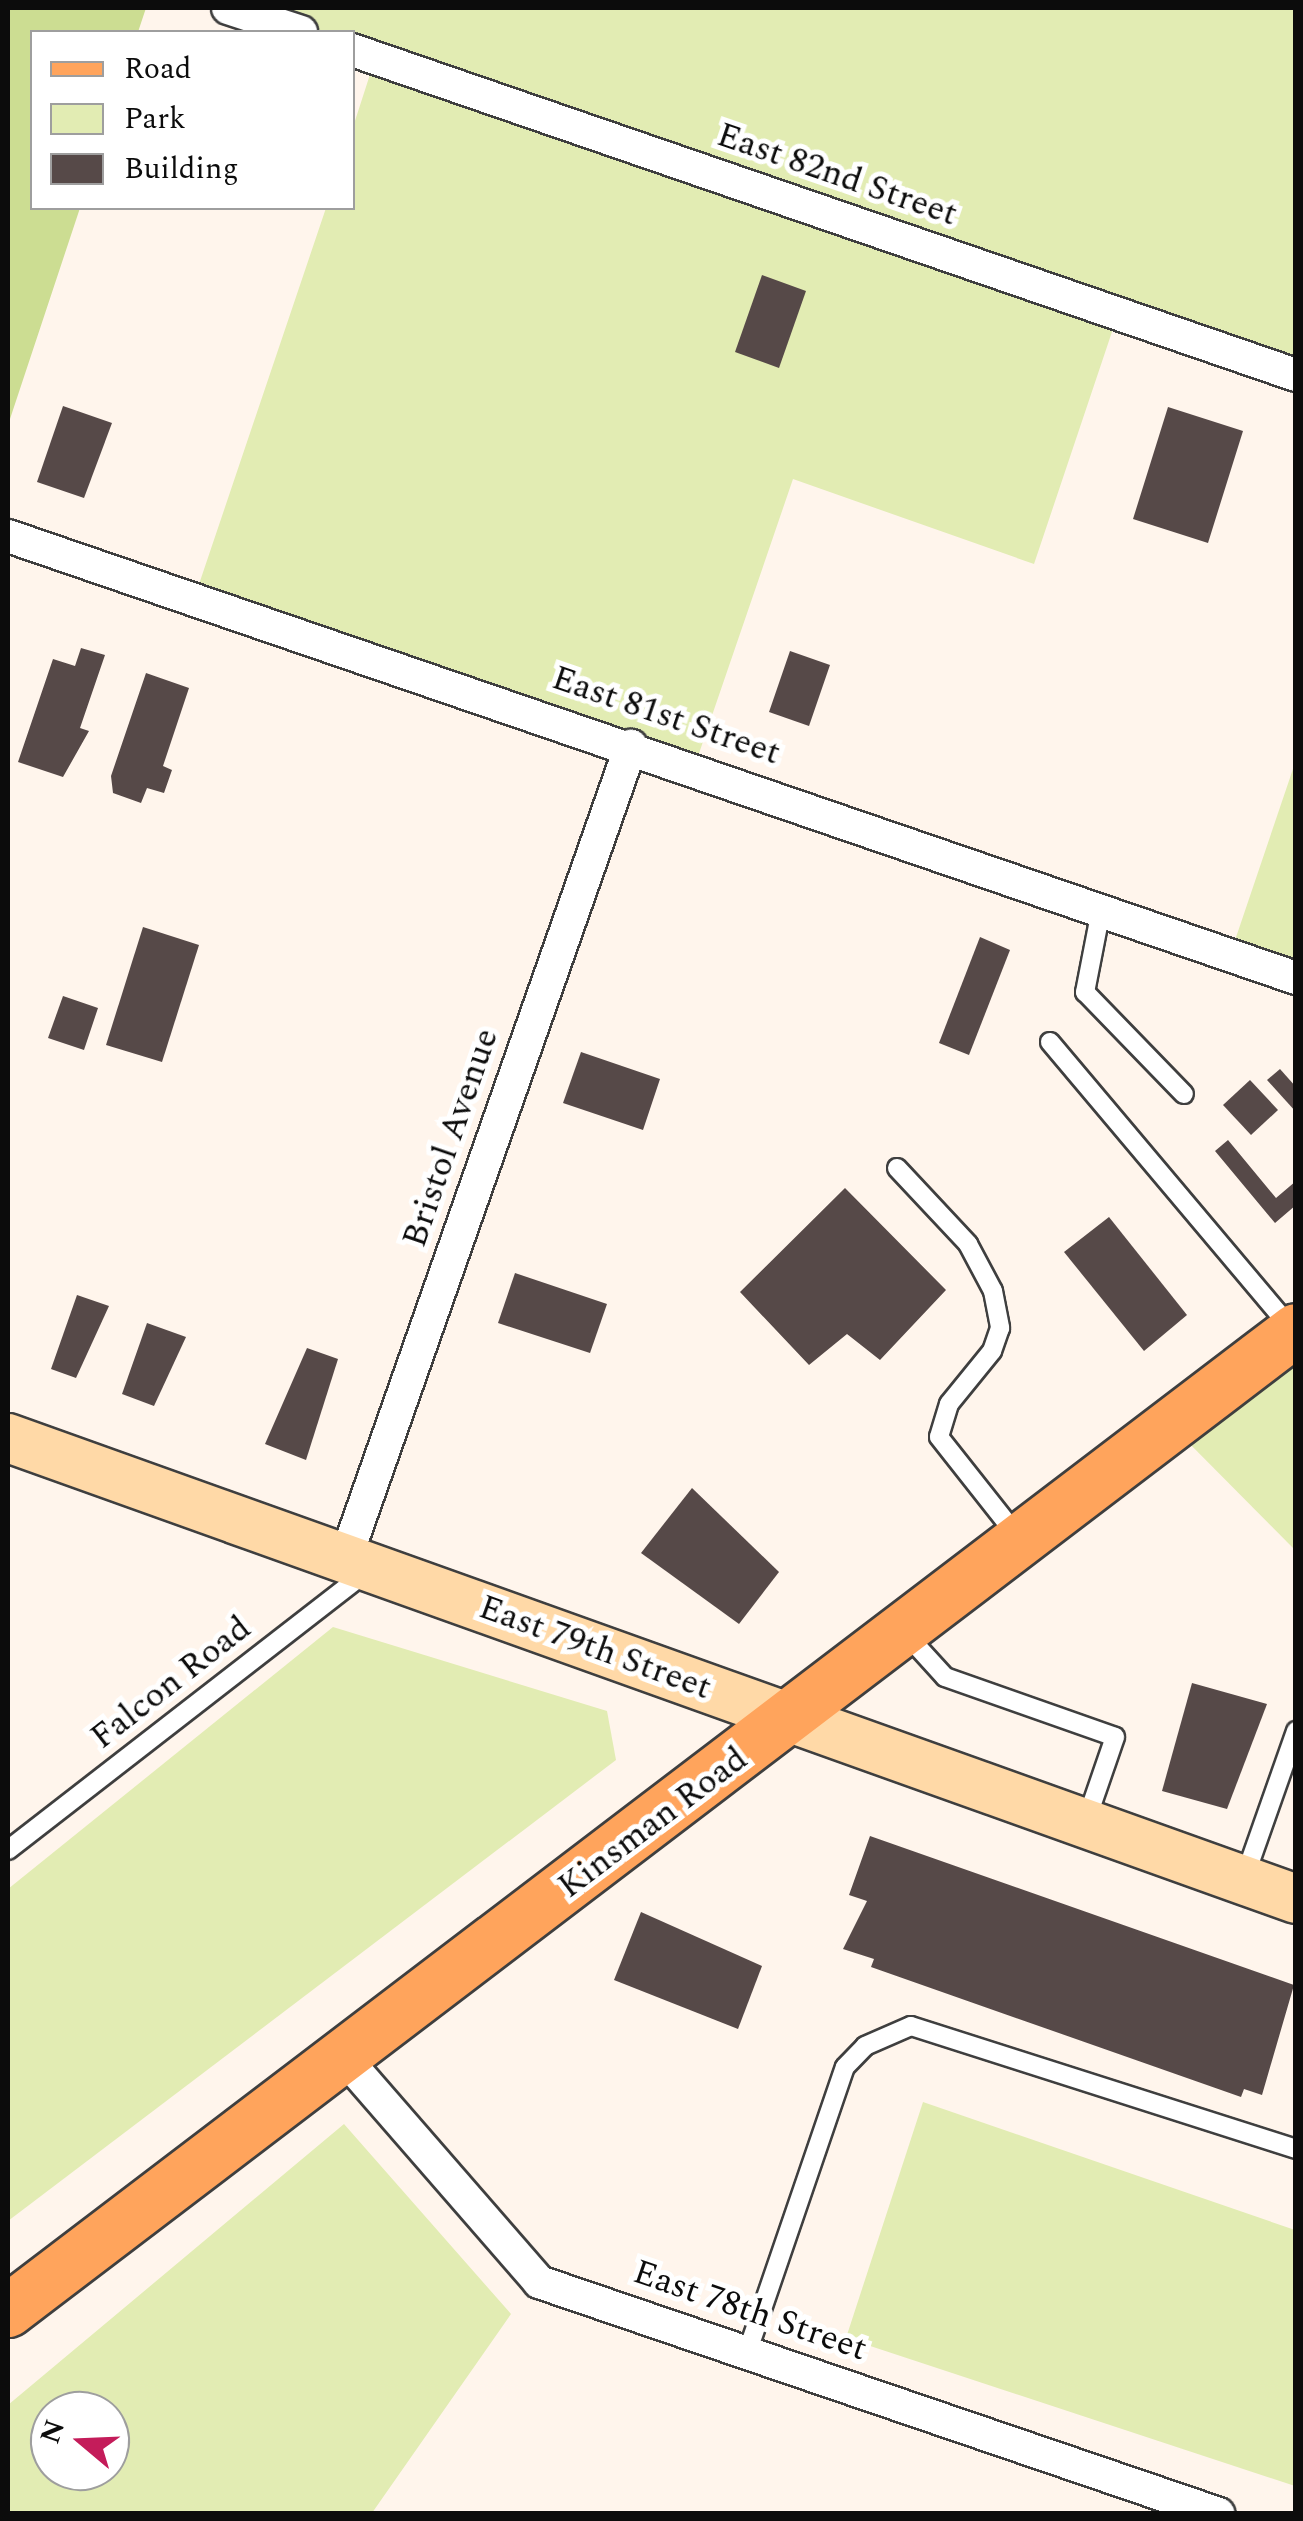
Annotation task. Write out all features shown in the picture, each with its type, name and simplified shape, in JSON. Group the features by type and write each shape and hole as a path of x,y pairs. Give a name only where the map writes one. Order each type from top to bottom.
{"main road":[{"name":"Kinsman Road","path":"8,2311 342,2055 787,1723 1295,1331"},
{"name":"East 79th Street","path":"8,1438 360,1562 787,1723 1296,1899"}],"street":[{"path":"228,8 294,30"},
{"name":"East 82nd Street","path":"355,51 1296,375"},
{"name":"East 81st Street","path":"8,536 630,746 1296,978"},
{"name":"Bristol Avenue","path":"360,1562 630,746"},
{"name":"East 78th Street","path":"342,2055 527,2274 1219,2514"}],"lane":[{"path":"1101,910 1085,992 1184,1094"},
{"path":"1050,1042 1295,1331"},
{"path":"896,1168 968,1244 993,1291 1000,1328 992,1351 949,1404 939,1437 1022,1542"},
{"name":"Falcon Road","path":"8,1850 360,1562"},
{"path":"905,1632 944,1677 1115,1737 1084,1826"},
{"path":"1243,1882 1296,1731"},
{"path":"747,2353 846,2066 865,2046 911,2026 1296,2149"}],"green space":[{"path":"8,8 146,8 139,30 30,30 30,210 79,210 8,425"},
{"path":"228,8 1295,8 1295,375 1118,314 1034,564 793,479 694,768 194,599 325,210 355,210 355,121 375,59 355,51 355,30 295,30"},
{"path":"1295,763 1295,978 1230,955"},
{"path":"1295,1330 1295,1550 1172,1426"},
{"path":"333,1627 607,1711 616,1760 8,2221 8,1889"},
{"path":"923,2102 1295,2230 1295,2486 846,2338"},
{"path":"344,2124 511,2314 372,2513 8,2513 8,2405"}],"building":[{"path":"762,275 806,291 779,368 735,352"},
{"path":"63,406 112,423 84,498 37,482"},
{"path":"1168,407 1243,431 1208,543 1133,519"},
{"path":"81,648 105,655 80,728 89,731 63,777 18,762 53,659 75,666"},
{"path":"790,651 830,665 809,726 769,712"},
{"path":"146,673 189,688 163,766 172,770 164,793 147,788 141,803 113,793 111,776"},
{"path":"143,927 199,945 162,1062 106,1045"},
{"path":"980,937 1010,950 969,1055 939,1043"},
{"path":"63,996 98,1008 84,1050 48,1038"},
{"path":"581,1052 660,1079 643,1130 563,1103"},
{"path":"1280,1069 1296,1087 1296,1112 1267,1080"},
{"path":"1250,1080 1278,1110 1251,1135 1223,1105"},
{"path":"1228,1140 1276,1198 1296,1181 1296,1205 1275,1223 1215,1151"},
{"path":"845,1188 946,1290 880,1360 847,1334 809,1365 740,1292"},
{"path":"1109,1217 1187,1315 1144,1351 1064,1252"},
{"path":"515,1273 607,1304 590,1353 498,1323"},
{"path":"77,1295 109,1306 76,1378 51,1369"},
{"path":"147,1323 186,1337 154,1406 122,1394"},
{"path":"307,1348 338,1359 306,1460 265,1444"},
{"path":"692,1488 779,1572 739,1624 641,1553"},
{"path":"1192,1683 1267,1704 1227,1809 1162,1791"},
{"path":"870,1836 1294,1985 1262,2095 1244,2089 1241,2097 871,1967 874,1959 843,1949 867,1901 849,1895"},
{"path":"641,1912 762,1966 738,2029 614,1980"}]}
